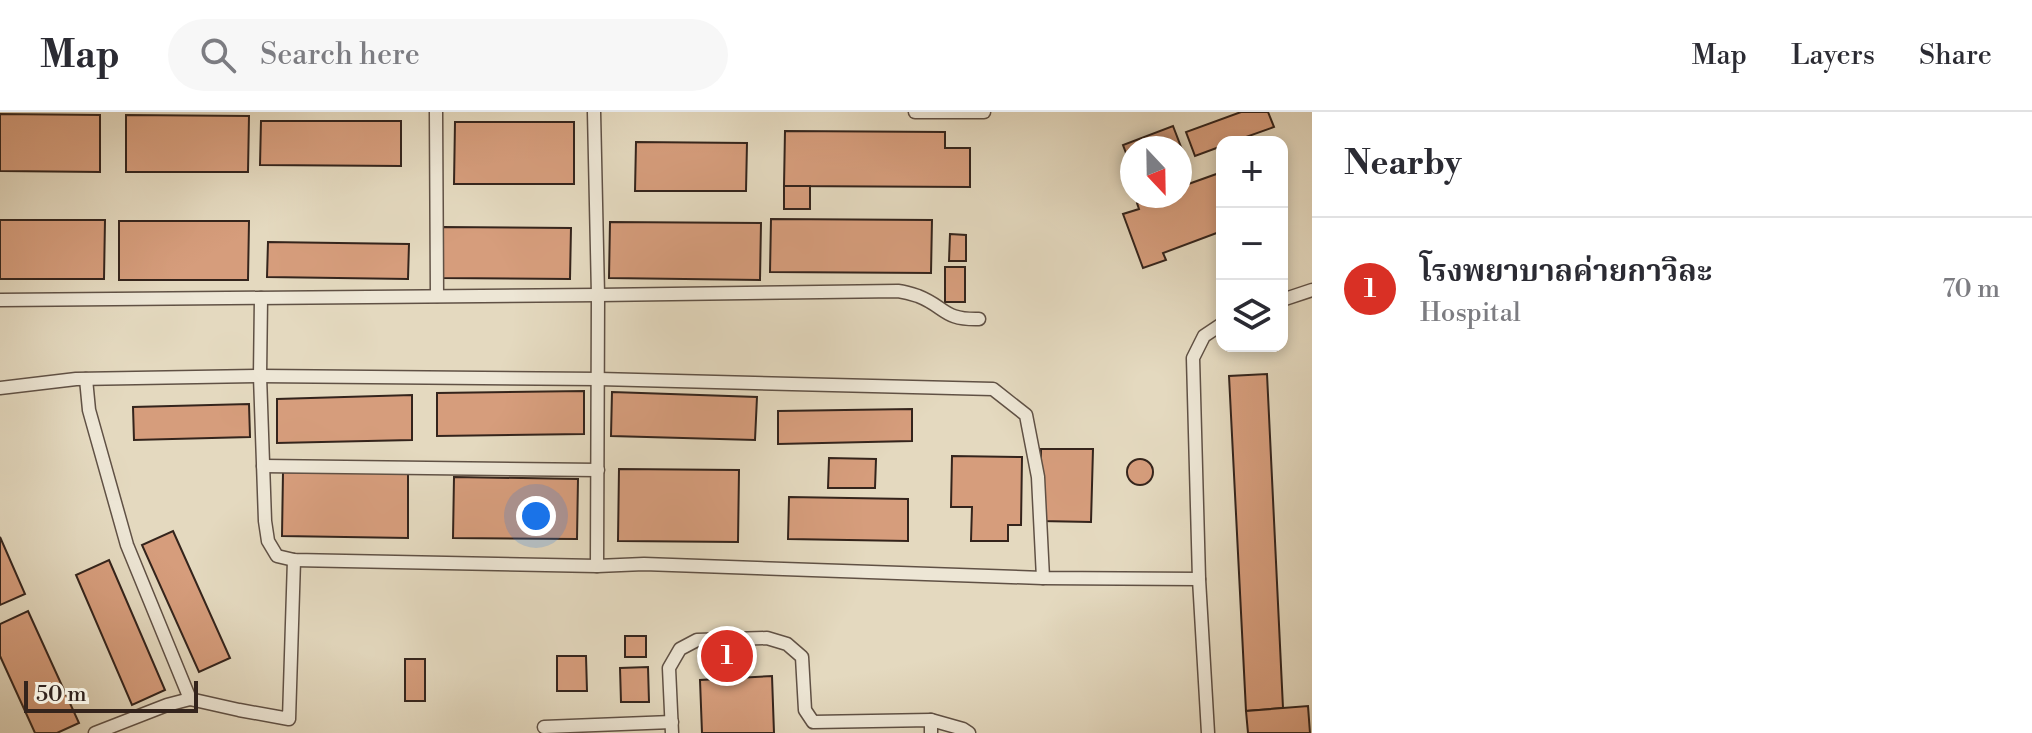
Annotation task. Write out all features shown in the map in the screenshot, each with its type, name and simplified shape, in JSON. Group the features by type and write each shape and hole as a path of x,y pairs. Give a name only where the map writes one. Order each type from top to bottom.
{"lane":[{"path":"436,112 437,296"},
{"path":"594,112 599,379 597,566"},
{"path":"915,112 980,112"},
{"path":"1288,298 1312,290"},
{"path":"0,300 898,291 919,296 947,315 964,320 979,319"},
{"path":"261,298 265,521 268,541 277,556 294,560 597,566 644,564 1043,578 1199,579"},
{"path":"1208,733 1199,579 1193,358 1204,336 1216,328"},
{"path":"0,388 76,379 260,376 599,379 993,389 1026,415 1038,477 1043,578"},
{"path":"86,379 89,410 127,545 190,699"},
{"path":"263,466 598,470"},
{"path":"95,733 190,699 289,719 294,560"},
{"path":"544,727 672,727 669,668 680,649 697,640 767,638 787,644 802,657 805,710 813,722 931,726 963,729 969,733"}],"building":[{"path":"1241,112 1268,112 1274,127 1249,136 1216,136 1216,148 1195,156 1192,136 1188,136 1186,132"},
{"path":"0,114 100,115 100,172 0,171"},
{"path":"126,115 249,116 248,172 126,172"},
{"path":"261,121 401,121 401,166 260,165"},
{"path":"455,122 574,122 574,184 454,184"},
{"path":"1173,126 1177,136 1147,136"},
{"path":"785,131 945,132 945,148 970,148 970,187 784,186"},
{"path":"636,142 747,143 746,191 635,191"},
{"path":"1216,174 1216,233 1163,253 1166,260 1143,268 1123,214 1139,208 1192,208 1192,183"},
{"path":"784,186 810,186 810,209 784,209"},
{"path":"771,219 932,220 931,273 770,272"},
{"path":"0,220 105,220 104,279 0,279"},
{"path":"119,221 249,221 248,280 119,280"},
{"path":"610,222 761,223 760,280 609,278"},
{"path":"442,227 571,228 570,279 441,278"},
{"path":"950,234 966,235 966,261 949,261"},
{"path":"268,242 409,244 408,279 267,277"},
{"path":"945,267 965,267 965,302 945,302"},
{"path":"1267,374 1283,708 1246,711 1229,376"},
{"path":"584,391 584,434 437,436 437,393"},
{"path":"612,392 757,397 755,440 611,436"},
{"path":"412,395 412,440 277,443 277,399"},
{"path":"249,404 250,437 134,440 133,407"},
{"path":"912,409 912,441 778,444 778,411"},
{"path":"1041,449 1093,449 1091,522 1040,521"},
{"path":"952,456 1022,457 1021,525 1008,525 1008,541 971,541 972,507 951,507"},
{"path":"829,458 876,459 875,488 828,488"},
{"path":"1140,459 1149,463 1153,472 1149,481 1140,485 1131,481 1127,472 1131,463"},
{"path":"619,469 739,470 738,542 618,541"},
{"path":"283,472 408,473 408,538 282,536"},
{"path":"454,477 578,479 577,539 453,538"},
{"path":"789,497 908,499 908,541 788,539"},
{"path":"173,531 230,658 199,672 142,545"},
{"path":"0,537 25,594 0,605"},
{"path":"109,560 165,690 132,705 76,575"},
{"path":"28,611 79,723 57,733 35,733 0,656 0,624"},
{"path":"625,636 646,636 646,657 625,657"},
{"path":"557,656 586,656 587,691 557,691"},
{"path":"405,659 425,659 425,701 405,701"},
{"path":"648,667 649,702 621,702 620,668"},
{"path":"772,676 774,733 702,733 700,680"},
{"path":"1308,706 1310,733 1248,733 1246,711"}],"place":[{"name":"โรงพยาบาลค่ายกาวิละ","path":"727,656"}]}
